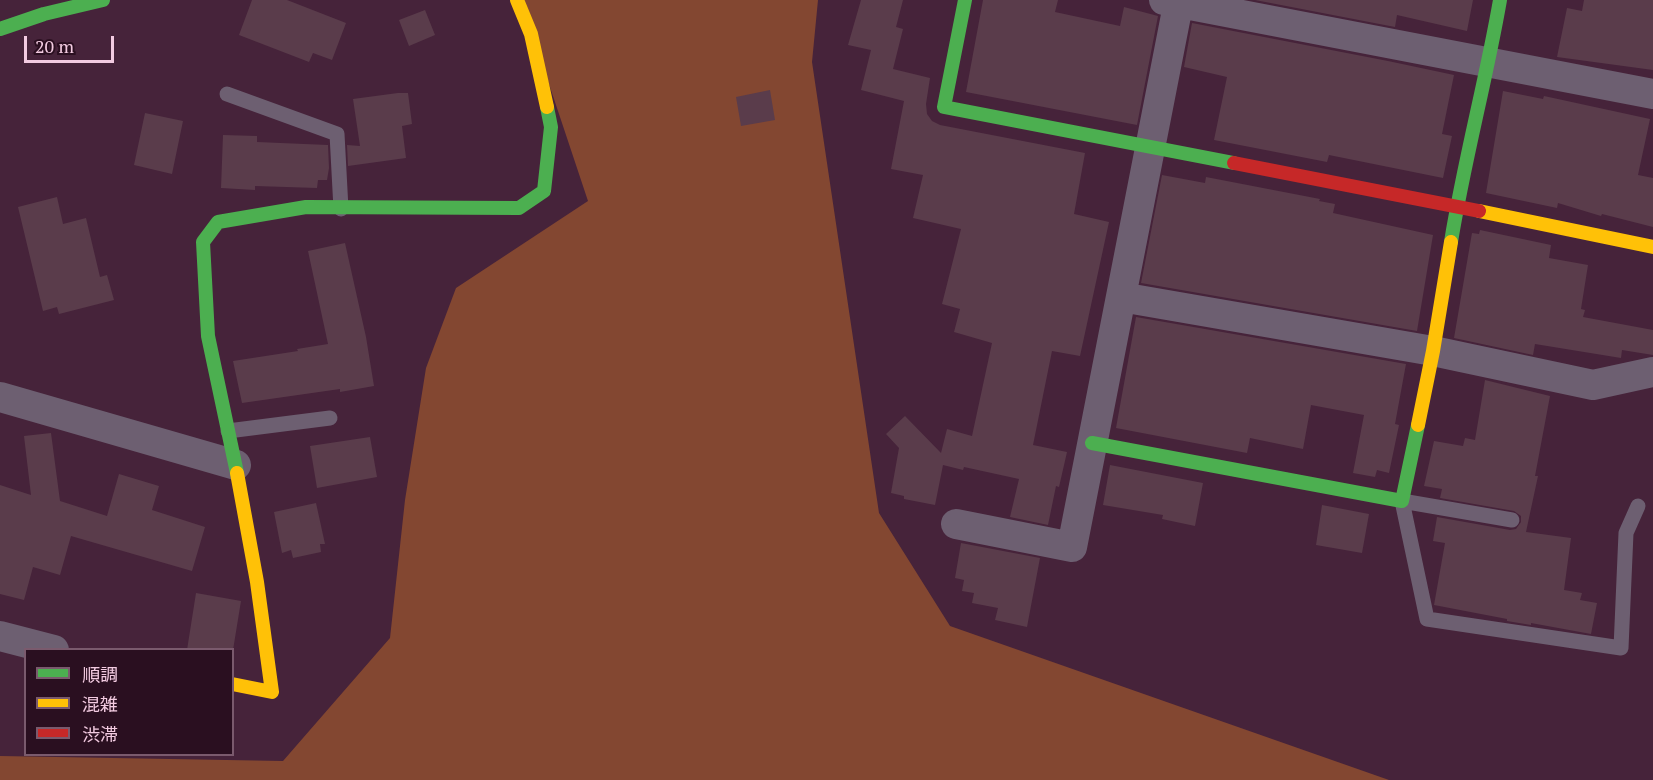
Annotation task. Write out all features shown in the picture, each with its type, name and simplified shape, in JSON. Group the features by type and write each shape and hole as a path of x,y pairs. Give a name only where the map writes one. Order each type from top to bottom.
{"street":[{"path":"0,29 44,14 103,0"},
{"path":"234,684 272,692 257,582 236,465 208,336 203,242 218,222 306,207 341,209 519,207 544,191 551,127 531,34 517,0"},
{"path":"965,0 944,107 1457,206 1653,247"},
{"path":"1092,443 1402,501 1433,351 1457,206 1489,62 1500,0"},
{"path":"956,524 1072,547 1150,148 1174,1 1653,94"},
{"path":"1121,297 1433,351 1593,385 1653,372"},
{"path":"0,397 236,465"},
{"path":"0,636 46,648"}],"lane":[{"path":"227,94 337,134 341,209"},
{"path":"228,431 330,418"},
{"path":"1512,520 1402,501 1427,619 1621,648 1626,533 1638,506"}],"shaded area":[{"path":"521,0 818,0 812,62 879,513 950,626 1389,780 0,780 0,756 283,761 390,638 405,500 426,368 456,288 588,201"}],"building":[{"path":"252,0 287,0 346,23 332,60 313,53 309,62 239,35"},
{"path":"861,0 903,0 896,27 903,29 893,69 930,78 926,104 927,114 932,121 940,125 1085,153 1074,214 1109,222 1080,356 1052,351 1033,445 1067,452 1059,487 1056,486 1048,525 1010,517 1019,479 964,467 963,470 943,465 935,505 904,499 904,496 891,493 899,448 886,434 905,416 941,453 947,429 972,436 992,343 954,332 960,309 942,304 961,229 913,218 923,175 891,169 904,101 861,90 871,50 848,45"},
{"path":"983,0 1058,0 1055,12 1120,26 1124,7 1158,16 1137,125 966,92"},
{"path":"1255,0 1473,0 1467,31 1397,15 1395,27"},
{"path":"1584,0 1653,0 1653,70 1557,57 1567,8 1582,11"},
{"path":"425,10 435,35 409,46 399,20"},
{"path":"1192,23 1454,75 1442,134 1452,136 1443,178 1329,155 1327,162 1214,140 1227,77 1184,67"},
{"path":"770,90 775,120 741,126 736,97"},
{"path":"1503,91 1543,99 1544,96 1650,119 1638,175 1653,178 1653,227 1602,214 1601,216 1558,203 1557,208 1486,193"},
{"path":"408,93 412,124 402,126 406,158 348,166 347,145 360,146 353,99"},
{"path":"145,113 183,121 172,174 134,165"},
{"path":"223,135 257,136 257,142 328,145 327,180 318,180 317,188 255,186 255,190 221,188"},
{"path":"1162,175 1205,183 1206,177 1320,199 1319,201 1335,204 1333,213 1433,235 1417,331 1141,283"},
{"path":"57,197 63,224 86,218 100,277 107,275 114,300 59,314 57,307 43,311 18,207"},
{"path":"1480,230 1551,245 1549,258 1588,265 1581,309 1585,310 1583,317 1653,330 1653,355 1622,350 1621,358 1535,344 1533,355 1454,338 1472,233 1479,234"},
{"path":"345,243 366,337 374,386 242,403 233,361 328,344 308,251"},
{"path":"1136,317 1406,364 1395,424 1399,425 1389,473 1377,470 1375,477 1353,473 1364,415 1311,405 1303,449 1250,438 1247,453 1116,428"},
{"path":"1485,380 1550,396 1535,476 1538,476 1526,532 1571,538 1564,590 1582,593 1580,600 1597,603 1591,634 1507,621 1507,619 1434,605 1445,543 1433,541 1437,517 1510,530 1516,529 1521,522 1521,516 1514,511 1440,498 1442,489 1424,486 1434,441 1463,446 1465,438 1475,440"},
{"path":"51,433 60,501 107,516 119,474 159,486 152,510 205,527 192,571 71,536 60,575 33,567 24,600 0,594 0,485 31,495 24,436"},
{"path":"370,437 377,477 317,488 310,446"},
{"path":"1110,465 1203,483 1195,526 1162,519 1163,515 1103,505"},
{"path":"316,503 325,544 320,544 321,552 293,558 291,550 282,553 274,512"},
{"path":"1322,505 1369,514 1362,553 1316,545"},
{"path":"961,543 1040,558 1027,627 995,620 998,608 972,603 974,593 962,591 964,580 955,578"},
{"path":"196,593 241,601 233,648 187,648"}],"traffic: fast":[{"path":"0,29 44,14 103,0"},
{"path":"965,0 944,107 1234,163"},
{"path":"1451,242 1500,0"},
{"path":"237,473 208,336 203,242 218,222 306,207 519,208 544,191 551,127 547,107"},
{"path":"1092,443 1402,501 1418,425"}],"traffic: slow":[{"path":"517,0 531,34 547,107"},
{"path":"1479,211 1653,247"},
{"path":"1418,425 1451,242"},
{"path":"234,684 272,692 257,582 237,473"}],"traffic: jam":[{"path":"1234,163 1479,211"}]}
